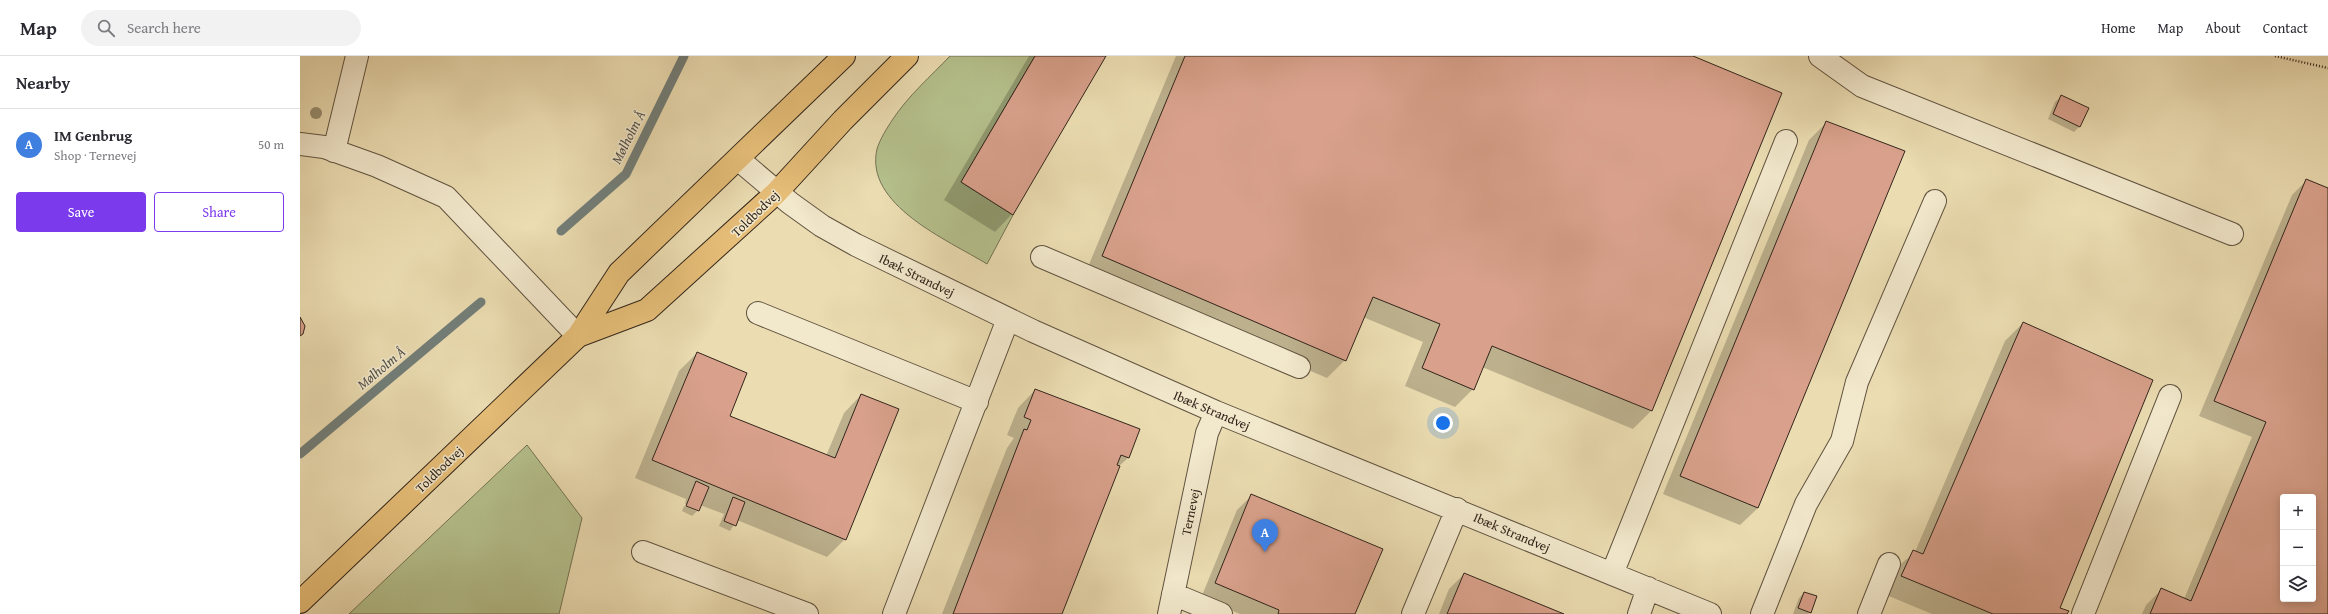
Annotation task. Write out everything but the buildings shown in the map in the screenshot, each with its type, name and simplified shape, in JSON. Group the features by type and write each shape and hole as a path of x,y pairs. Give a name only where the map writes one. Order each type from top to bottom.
{"main road":[{"name":"Toldbodvej","path":"300,602 578,336 619,273 844,56"},
{"name":"Toldbodvej","path":"578,336 647,310 777,192 843,120 907,56"}],"street":[{"path":"334,151 357,56"},
{"path":"1820,56 1862,86 2232,234"},
{"path":"1612,574 1786,141"},
{"path":"300,144 324,147 377,166 446,197 578,336"},
{"name":"Ibæk Strandvej","path":"738,159 811,218 856,245 1008,319 1216,412 1457,509 1710,614"},
{"path":"1762,614 1806,504 1842,441 1857,382 1935,201"},
{"path":"1042,257 1299,367"},
{"path":"758,313 976,402"},
{"path":"894,614 1008,319"},
{"path":"2083,614 2170,396"},
{"name":"Ternevej","path":"1171,604 1207,432 1216,412"},
{"path":"1413,614 1457,509"},
{"path":"643,552 807,614"},
{"path":"1869,614 1889,564"},
{"path":"1639,614 1648,588"},
{"path":"1171,604 1221,614"}],"path":[{"path":"2275,56 2328,68"}],"green space":[{"path":"950,56 1035,56 961,182 1013,215 987,264 932,232 912,218 896,204 883,187 876,169 877,149 891,122 913,94"},
{"path":"527,445 582,518 559,614 349,614"}],"waterway":[{"name":"Mølholm Å","path":"561,231 626,174 684,56"},
{"name":"Mølholm Å","path":"300,454 481,302"}],"place":[{"name":"IM Genbrug","path":"1265,552"}]}
